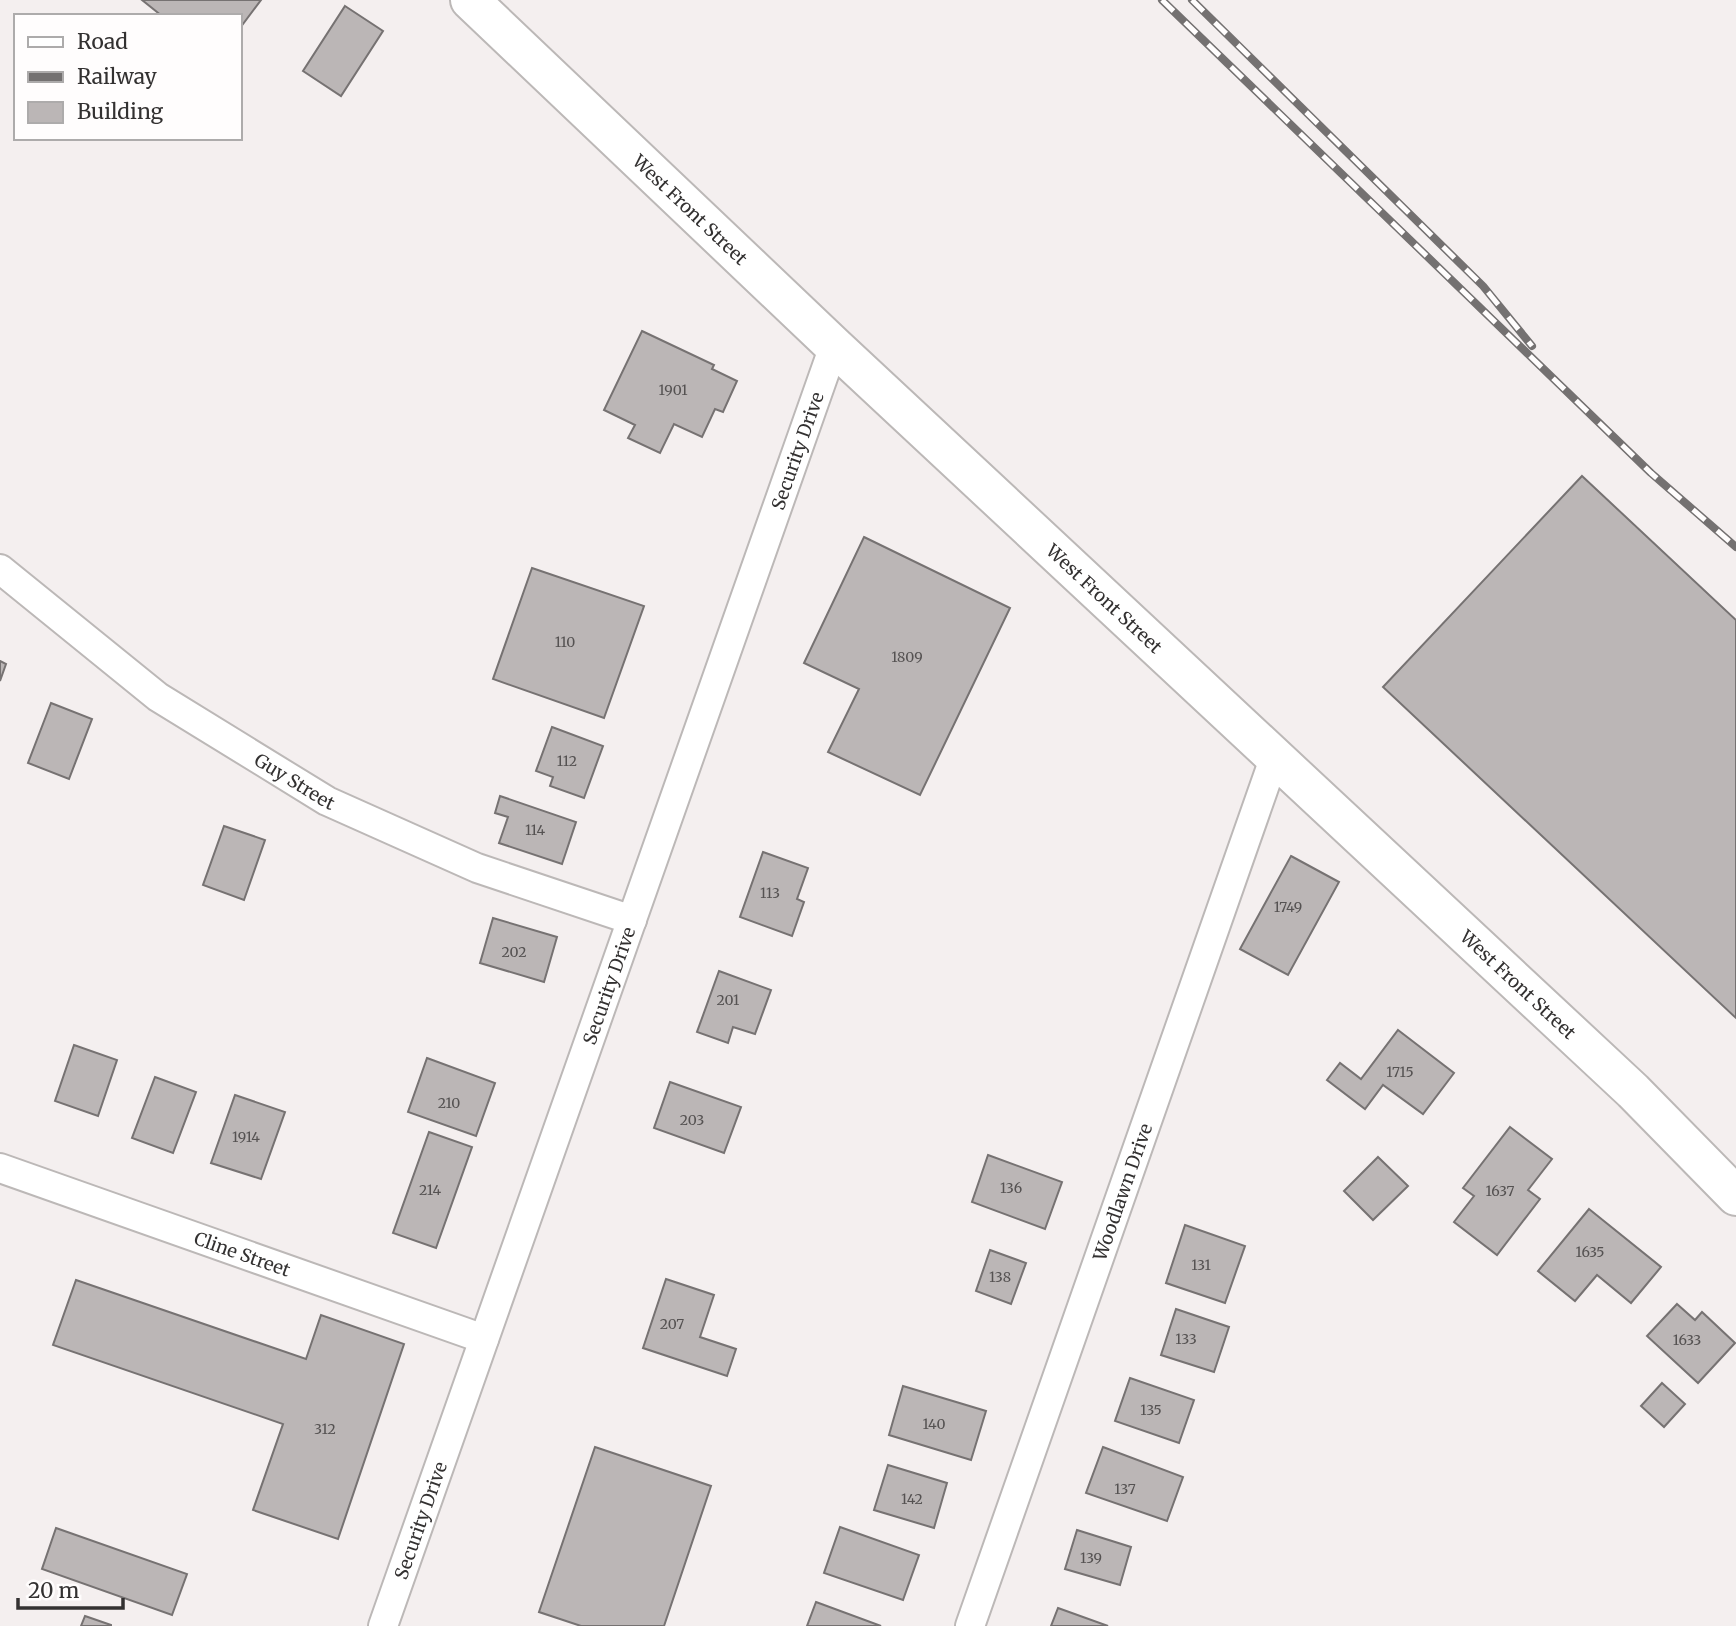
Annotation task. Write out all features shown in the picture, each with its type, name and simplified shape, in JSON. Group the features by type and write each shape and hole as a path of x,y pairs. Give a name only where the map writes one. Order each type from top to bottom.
{"main road":[{"name":"West Front Street","path":"470,0 834,345 1633,1091 1736,1196"}],"street":[{"name":"Security Drive","path":"383,1626 834,345"},
{"name":"Guy Street","path":"0,569 158,697 327,801 477,868 632,920"},
{"name":"Woodlawn Drive","path":"970,1626 1275,756"},
{"name":"Cline Street","path":"0,1168 484,1339"}],"building":[{"path":"142,0 261,0 242,25 242,14 160,14"},
{"path":"345,6 383,31 341,96 303,71"},
{"path":"642,331 714,365 712,369 737,381 723,412 715,409 702,437 674,424 660,453 628,438 635,425 604,410"},
{"path":"1582,476 1736,620 1736,1018 1383,687"},
{"path":"864,537 1010,608 920,795 828,752 859,689 804,663"},
{"path":"532,568 644,606 604,718 493,679"},
{"path":"0,661 6,664 0,681"},
{"path":"51,703 92,719 69,779 28,763"},
{"path":"552,727 603,746 584,798 550,786 553,777 536,771"},
{"path":"500,796 576,822 562,864 499,843 508,817 495,813"},
{"path":"224,826 265,840 244,900 203,885"},
{"path":"763,852 808,868 797,899 804,902 792,936 740,917"},
{"path":"1291,856 1339,882 1288,975 1240,949"},
{"path":"493,918 557,937 544,982 480,963"},
{"path":"719,971 771,990 755,1034 733,1027 728,1043 697,1032"},
{"path":"1398,1030 1454,1073 1423,1114 1383,1085 1365,1109 1327,1080 1340,1063 1361,1079"},
{"path":"74,1045 117,1060 98,1116 55,1101"},
{"path":"427,1058 495,1083 476,1136 408,1112"},
{"path":"155,1077 196,1092 173,1153 132,1138"},
{"path":"670,1082 741,1107 724,1153 654,1128"},
{"path":"235,1095 285,1112 261,1179 211,1163"},
{"path":"1510,1127 1552,1159 1528,1190 1540,1199 1497,1255 1454,1222 1474,1196 1463,1188"},
{"path":"429,1132 472,1147 436,1248 393,1233"},
{"path":"988,1155 1062,1182 1045,1229 972,1202"},
{"path":"1378,1157 1408,1186 1373,1220 1344,1191"},
{"path":"1589,1209 1661,1267 1631,1303 1597,1275 1575,1301 1538,1271"},
{"path":"1185,1225 1245,1246 1225,1303 1166,1283"},
{"path":"990,1250 1026,1263 1011,1304 976,1291"},
{"path":"666,1279 714,1295 700,1337 736,1349 727,1376 643,1348"},
{"path":"76,1280 306,1359 321,1315 404,1344 338,1539 253,1510 283,1424 53,1345"},
{"path":"1677,1304 1695,1320 1702,1312 1735,1343 1698,1383 1647,1336"},
{"path":"1176,1309 1229,1327 1214,1372 1161,1355"},
{"path":"1130,1378 1194,1400 1179,1443 1115,1421"},
{"path":"1662,1383 1685,1404 1664,1427 1641,1406"},
{"path":"903,1386 986,1411 971,1460 889,1435"},
{"path":"595,1447 711,1486 664,1626 581,1626 539,1612"},
{"path":"1103,1447 1183,1477 1167,1521 1086,1493"},
{"path":"888,1465 947,1483 934,1528 874,1510"},
{"path":"840,1527 919,1555 903,1600 824,1573"},
{"path":"56,1528 187,1574 172,1615 42,1569"},
{"path":"1077,1530 1131,1547 1120,1585 1065,1569"},
{"path":"816,1602 881,1626 807,1626"},
{"path":"1058,1608 1108,1626 1051,1626"},
{"path":"85,1616 111,1625 111,1626 81,1626"}],"railway":[{"path":"1162,0 1651,473 1736,547"},
{"path":"1192,0 1483,286 1532,346"}]}
